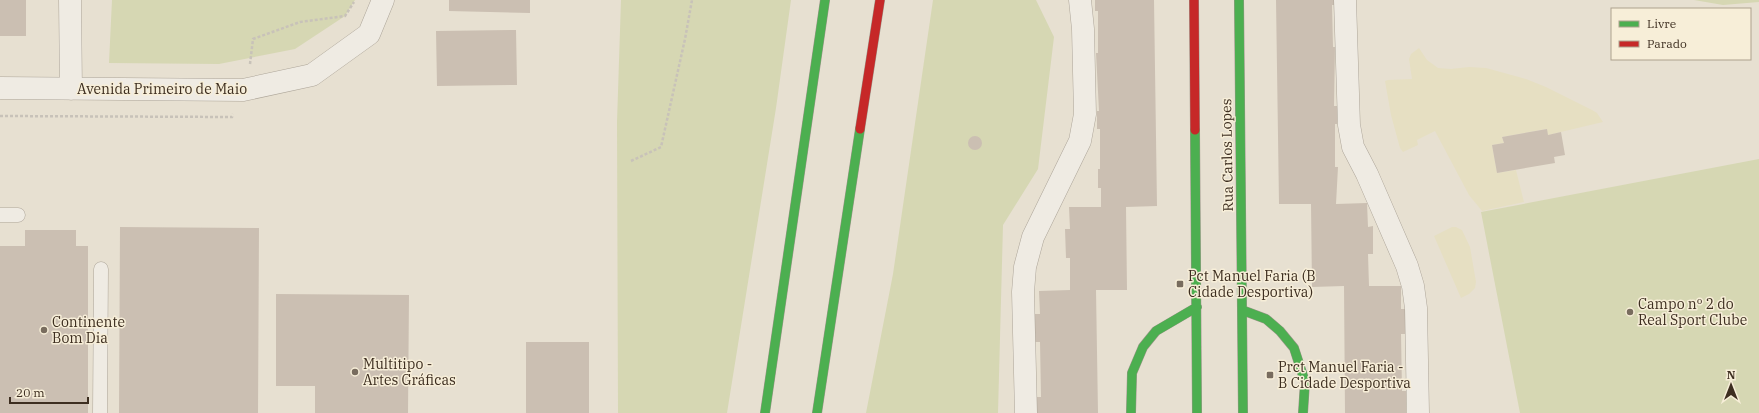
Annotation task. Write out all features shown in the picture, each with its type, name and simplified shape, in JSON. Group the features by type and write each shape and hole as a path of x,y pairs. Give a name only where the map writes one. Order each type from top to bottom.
{"main road":[{"path":"765,413 825,0"},
{"path":"817,413 880,0"},
{"path":"1194,0 1197,413"},
{"name":"Rua Carlos Lopes","path":"1239,0 1243,413"},
{"path":"1131,413 1132,373 1143,347 1156,331 1196,307"},
{"path":"1242,310 1266,319 1280,331 1294,348 1305,382 1303,413"}],"street":[{"path":"70,0 70,89"},
{"name":"Avenida Primeiro de Maio","path":"0,88 243,90 312,75 369,34 383,0"},
{"path":"1026,413 1023,292 1025,267 1034,237 1080,141 1085,114 1083,29 1080,0"},
{"path":"1345,0 1351,132 1354,147 1407,266 1413,286 1416,308 1418,413"}],"lane":[{"path":"0,215 18,215"},
{"path":"100,413 101,269"}],"path":[{"path":"631,161 661,147 692,0"}],"shaded area":[{"path":"1419,48 1427,60 1438,68 1486,68 1526,79 1546,87 1592,110 1597,113 1603,122 1548,135 1546,129 1502,137 1504,143 1492,145 1497,173 1516,170 1524,202 1482,211 1469,195 1435,131 1417,140 1418,145 1403,152 1400,148 1391,115 1385,81 1412,79 1409,59 1411,54"},
{"path":"1452,227 1462,230 1470,247 1476,282 1475,288 1469,294 1461,298 1434,236"}],"green space":[{"path":"112,0 355,0 345,16 295,49 219,64 109,63"},
{"path":"621,0 791,0 776,108 727,413 618,413 617,122"},
{"path":"933,0 1036,0 1054,37 1038,169 1003,225 998,413 866,413 893,274"},
{"path":"1694,0 1759,0 1759,2 1723,5"},
{"name":"Campo nº 2 do Real Sport Clube","path":"1759,159 1759,413 1520,413 1481,212"}],"building":[{"path":"0,0 26,0 26,36 0,36"},
{"path":"449,0 530,0 530,13 449,11"},
{"path":"1095,0 1154,0 1157,206 1126,207 1127,290 1096,290 1098,413 1036,413 1036,397 1041,397 1040,342 1035,342 1034,314 1040,314 1039,291 1070,290 1070,258 1066,258 1065,229 1070,229 1069,207 1101,207 1101,188 1098,188 1098,169 1100,169 1100,129 1097,129 1097,111 1099,111 1096,53 1098,53 1098,11 1095,11"},
{"path":"1276,0 1335,0 1335,5 1332,5 1333,47 1335,47 1334,106 1337,106 1337,124 1335,124 1335,167 1338,167 1336,204 1367,203 1368,227 1373,226 1373,254 1368,254 1369,286 1401,286 1401,309 1405,309 1406,334 1401,334 1402,391 1406,391 1406,413 1345,413 1344,286 1312,287 1311,204 1279,204"},
{"path":"516,30 517,85 437,86 436,31"},
{"path":"1547,129 1548,135 1561,132 1565,155 1554,157 1555,163 1497,173 1492,145 1504,143 1502,137"},
{"path":"975,136 980,138 982,143 980,148 975,150 970,148 968,143 970,138"},
{"path":"120,227 259,228 258,413 119,413"},
{"name":"Continente Bom Dia","path":"25,230 76,230 76,246 88,246 88,413 0,413 0,246 25,246"},
{"path":"276,294 409,295 408,413 315,413 315,386 276,386"},
{"path":"526,342 589,342 589,413 526,413"}],"traffic: fast":[{"path":"765,413 825,0"},
{"path":"1239,0 1243,413"},
{"path":"817,413 860,129"},
{"path":"1195,130 1197,413"},
{"path":"1131,413 1132,373 1143,347 1156,331 1197,307"},
{"path":"1242,310 1266,319 1280,331 1294,348 1305,382 1303,413"}],"traffic: jam":[{"path":"860,129 880,0"},
{"path":"1194,0 1195,130"}],"place":[{"name":"Pct Manuel Faria (B Cidade Desportiva)","path":"1180,284"},
{"name":"Campo nº 2 do Real Sport Clube","path":"1630,312"},
{"name":"Continente Bom Dia","path":"44,330"},
{"name":"Multitipo - Artes Gráficas","path":"355,372"},
{"name":"Prct Manuel Faria - B Cidade Desportiva","path":"1270,375"}]}
